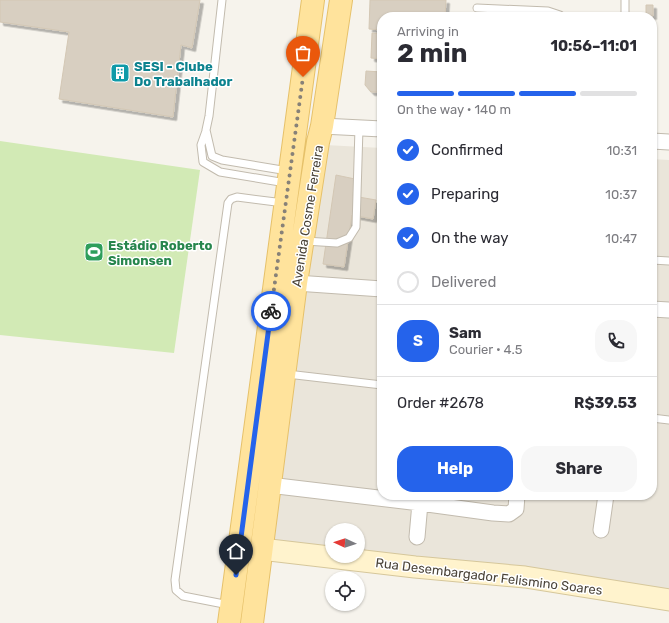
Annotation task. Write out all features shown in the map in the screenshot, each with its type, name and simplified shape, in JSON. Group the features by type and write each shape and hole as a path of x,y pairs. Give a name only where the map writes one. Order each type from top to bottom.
{"main road":[{"name":"Avenida Cosme Ferreira","path":"230,614 313,0"},
{"name":"Avenida Cosme Ferreira","path":"252,623 302,241 322,126 341,0"}],"street":[{"path":"322,126 377,129"},
{"path":"657,141 669,142"},
{"path":"296,283 377,289"},
{"path":"657,309 669,310"},
{"path":"269,486 377,498"},
{"path":"393,500 509,514 516,509 517,500"},
{"path":"601,530 605,500"},
{"path":"417,537 420,503"},
{"name":"Rua Desembargador Felismino Soares","path":"261,549 525,578 669,600"}],"lane":[{"path":"222,0 209,116 201,145 202,162 220,172 288,186"},
{"path":"625,0 625,12"},
{"path":"477,8 548,12"},
{"path":"302,241 337,243 349,238 356,227 359,128"},
{"path":"206,130 212,156 288,186"},
{"path":"230,614 183,596 176,590 175,580 228,203 231,199 237,196 288,186"},
{"path":"657,260 669,261"},
{"path":"284,374 377,384"},
{"path":"657,419 669,420"}],"shaded area":[{"path":"325,145 377,148 377,500 657,500 657,159 669,160 669,603 269,557"}],"green space":[{"name":"Estádio Roberto Simonsen","path":"0,141 200,170 174,353 0,335"}],"building":[{"name":"SESI - Clube Do Trabalhador","path":"0,0 200,0 192,48 181,45 173,117 59,99 69,32 0,22"},
{"path":"370,0 446,0 445,12 377,12 377,30 369,29"},
{"path":"646,5 653,5 653,12 646,12"},
{"path":"372,33 377,34 377,59 371,58"},
{"path":"366,71 377,72 377,92 371,92 365,85"},
{"path":"336,175 355,179 353,196 376,200 373,219 352,215 344,267 323,264"}],"way so far":[{"path":"271,311 303,77"}],"place":[{"name":"SESI - Clube Do Trabalhador","path":"120,73"},
{"name":"Estádio Roberto Simonsen","path":"94,252"}],"route":[{"path":"236,575 271,311"}]}
